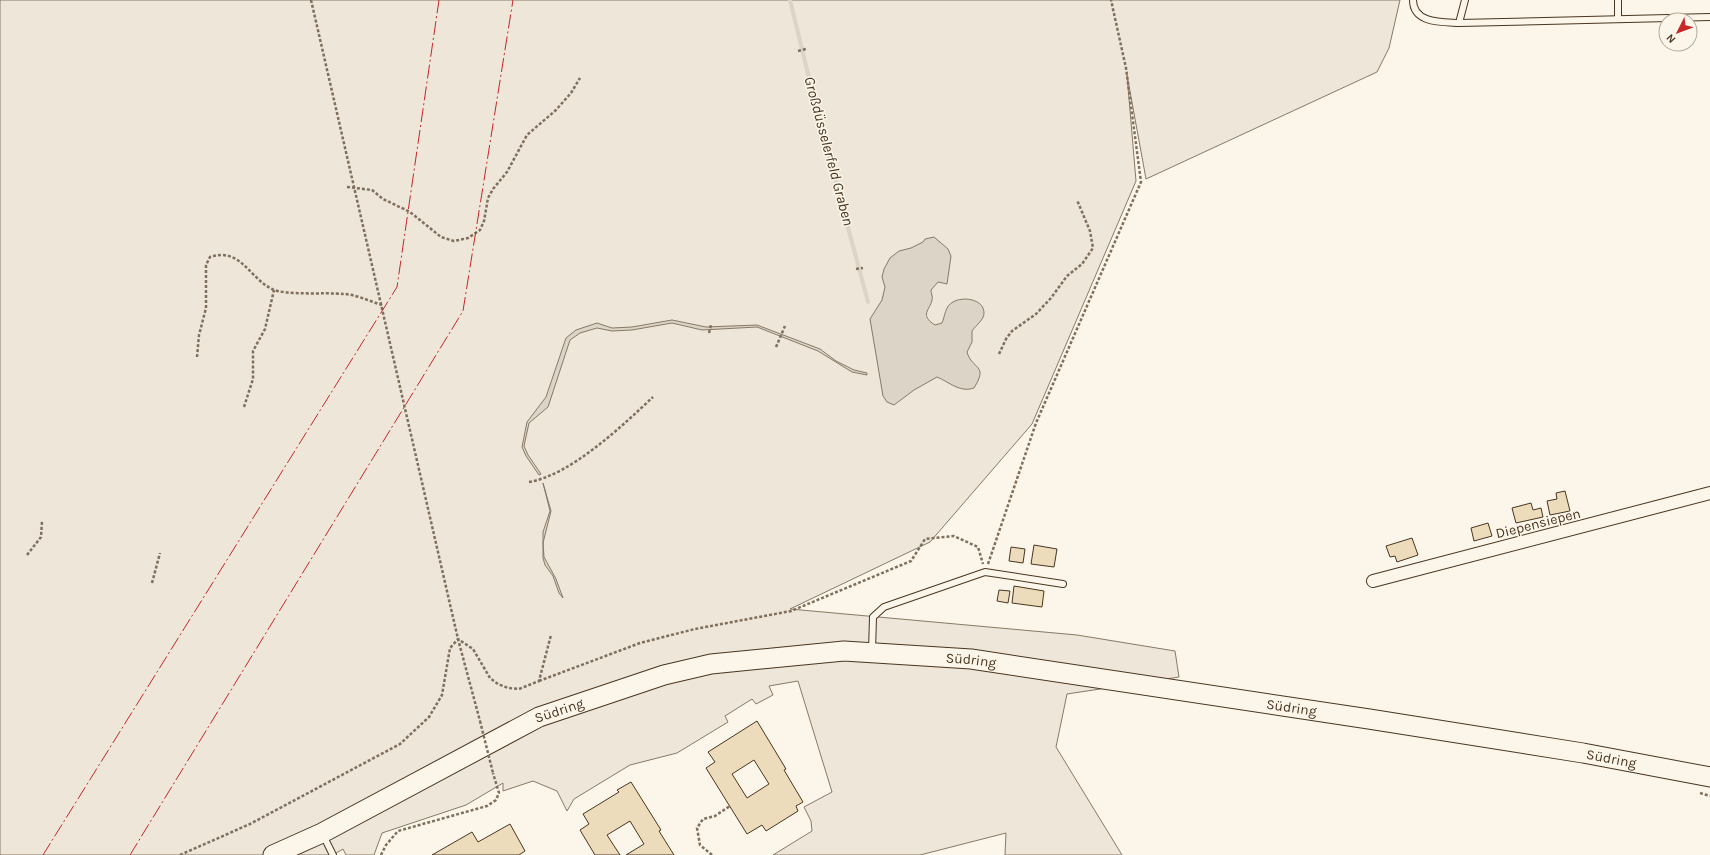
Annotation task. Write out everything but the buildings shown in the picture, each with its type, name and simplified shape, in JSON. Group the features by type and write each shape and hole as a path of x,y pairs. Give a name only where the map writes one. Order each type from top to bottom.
{"main road":[{"name":"Südring","path":"273,855 322,833 540,717 656,678 710,664 844,651 970,659 1385,721 1583,753 1710,776"}],"street":[{"name":"Diepensiepen","path":"1373,581 1710,493"}],"lane":[{"path":"1414,0 1413,5 1417,13 1424,19 1460,23 1710,17"},
{"path":"1460,23 1464,0"},
{"path":"1618,0 1618,19"},
{"path":"872,653 873,617 884,607 985,572 1063,584"},
{"path":"322,833 333,855"}],"path":[{"path":"311,0 356,188 458,639 499,793 493,802 487,806 398,831 386,845 381,855"},
{"path":"985,572 1036,423 1141,182 1126,68 1111,0"},
{"path":"798,51 806,49"},
{"path":"347,187 372,190 383,199 410,212 440,237 454,241 468,238 480,230 484,221 488,198 493,189 507,172 527,135 556,110 571,94 580,78"},
{"path":"833,186 840,183"},
{"path":"999,354 1006,339 1012,331 1036,314 1068,276 1082,264 1093,248 1090,231 1076,200"},
{"path":"196,357 199,335 206,308 206,265 210,257 221,254 236,258 260,280 274,290 344,294 382,305"},
{"path":"856,269 863,268"},
{"path":"244,407 253,379 253,352 265,329 274,290"},
{"path":"709,332 711,325"},
{"path":"776,346 785,326"},
{"path":"529,482 542,480 562,470 621,427 653,397"},
{"path":"27,555 41,537 42,521"},
{"path":"458,639 473,649 490,678 498,684 508,688 519,689 640,643 695,629 791,611 911,561 925,538 954,536 978,547 985,572"},
{"path":"152,583 160,553"},
{"path":"539,681 551,635"},
{"path":"180,855 250,824 400,744 429,717 442,695 450,648 458,639"},
{"path":"489,759 496,755"},
{"path":"1698,792 1710,796"},
{"path":"712,855 700,845 697,828 703,819 715,816 730,806"}],"shaded area":[{"path":"0,0 1400,0 1389,48 1377,72 1146,179 1127,75 1136,181 1032,424 930,542 790,609 1077,635 1175,651 1179,677 1067,694 1056,747 1122,855 1005,855 1006,833 920,855 773,855 812,831 811,821 804,807 832,792 798,681 769,686 773,695 756,704 752,699 725,716 728,722 677,753 630,765 574,799 567,811 557,791 533,781 503,791 503,783 466,805 382,833 374,855 346,855 343,849 333,855 0,855"},
{"path":"934,237 948,249 951,256 947,284 938,282 931,290 931,304 926,315 935,325 942,323 948,306 957,300 972,300 981,305 984,316 972,331 972,342 967,352 969,358 980,371 980,375 974,388 969,389 959,388 937,377 914,390 894,405 887,402 883,396 870,319 882,300 885,287 882,277 884,269 890,258 899,251 911,248 923,242 925,239"},
{"path":"672,320 706,327 757,325 820,349 836,361 854,370 867,373 867,375 852,372 818,351 757,327 702,330 672,323 632,330 612,331 597,328 580,333 570,340 548,407 529,423 524,446 528,455 541,474 539,475 526,456 522,447 527,422 546,397 566,338 576,330 597,323 612,328 632,327"},
{"path":"543,483 551,511 543,543 543,532 550,511"},
{"path":"543,543 544,557 556,579 563,598 559,593 553,576 545,565 543,558"}],"waterway":[{"name":"Großdüsselerfeld Graben","path":"790,0 820,123 868,302"}],"power":[{"path":"43,855 397,287 439,0"},
{"path":"130,855 463,311 513,0"}]}
